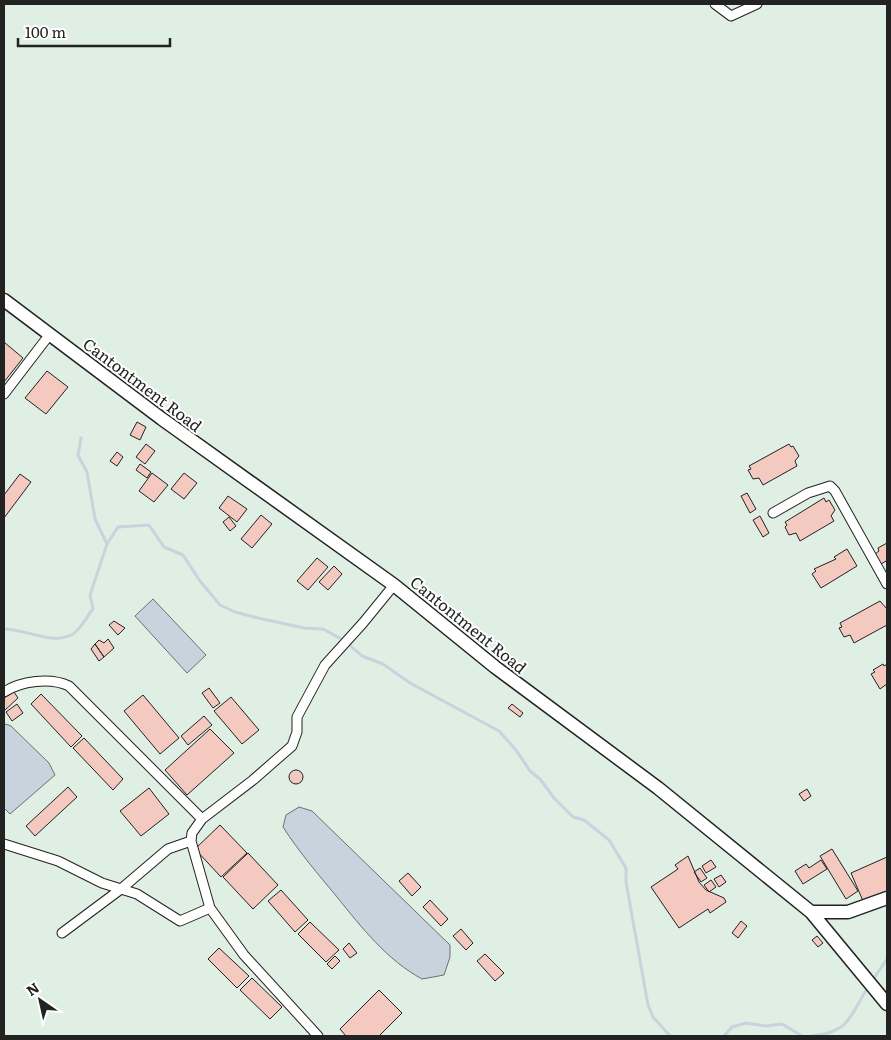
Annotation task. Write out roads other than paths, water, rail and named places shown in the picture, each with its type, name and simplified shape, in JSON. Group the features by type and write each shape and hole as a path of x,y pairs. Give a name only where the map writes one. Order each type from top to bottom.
{"street":[{"path":"715,4 731,16 757,4"},
{"name":"Cantontment Road","path":"4,300 162,419 394,585 495,667 658,788 811,912 887,1004"},
{"path":"4,394 50,334"},
{"path":"773,513 808,493 830,486 887,584"},
{"path":"318,1036 244,955 210,908 191,841 192,833 202,819 253,780 292,746 297,732 297,717 325,665 363,624 394,585"},
{"path":"4,692 13,686 49,681 58,681 69,686 202,819"},
{"path":"62,933 121,889 168,848 191,841"},
{"path":"4,844 58,861 102,883 137,894 180,921 210,908"},
{"path":"811,912 848,912 887,898"}],"waterway":[{"path":"4,629 48,638 65,637 76,632 93,609 90,595 107,544 95,519 87,472 78,455 81,438"},
{"path":"107,544 118,527 149,525 164,547 183,555 200,581 220,605 235,612 258,618 304,628 323,629 345,641 362,656 383,664 410,683 499,731 516,750 530,771 540,779 554,798 573,817 584,820 609,840 626,868 626,882 648,1005 653,1017 670,1036"},
{"path":"872,981 887,959"},
{"path":"811,1036 834,1031 842,1026 853,1013 869,986"},
{"path":"724,1036 732,1027 746,1023 766,1026 782,1024 802,1036"}]}
